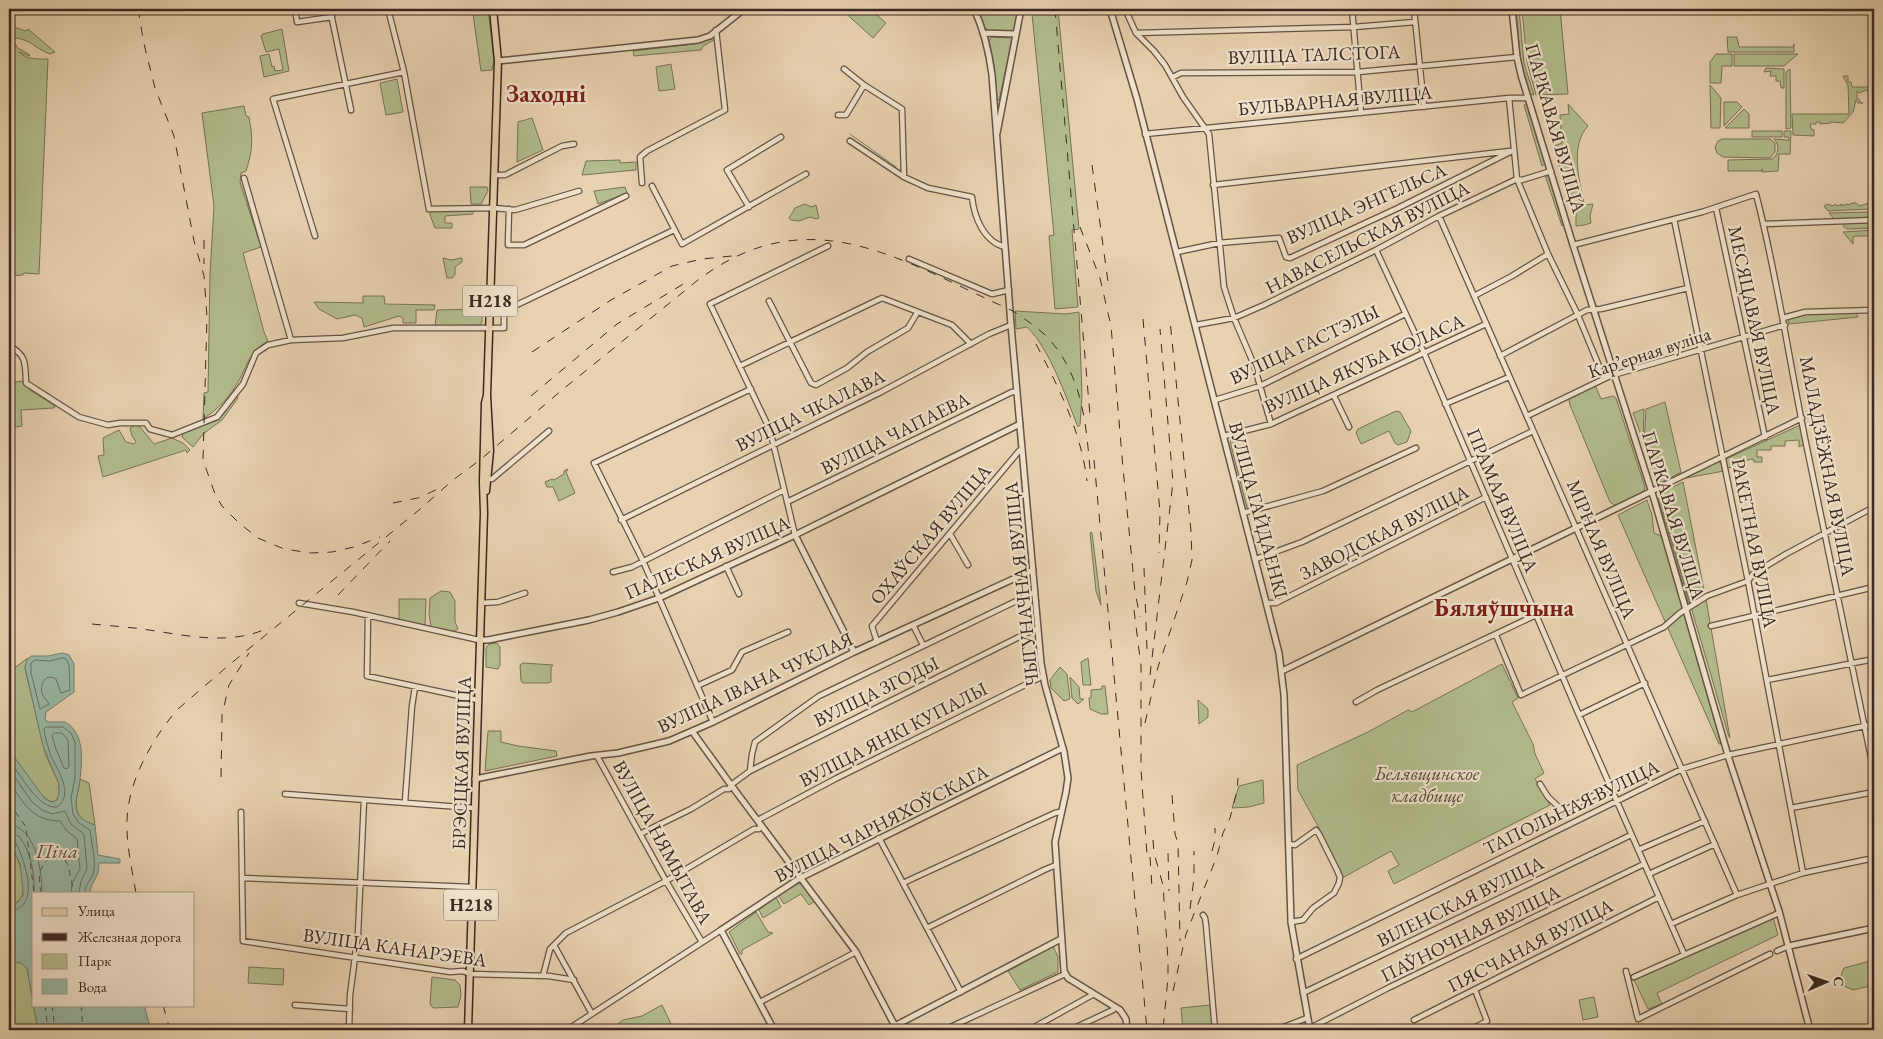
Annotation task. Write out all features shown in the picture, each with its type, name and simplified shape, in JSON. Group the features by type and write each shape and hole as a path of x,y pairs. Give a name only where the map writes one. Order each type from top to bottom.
{"main road":[{"name":"БРЭСЦКАЯ ВУЛІЦА","path":"484,497 488,479 490,451 487,395 498,61 493,9"},
{"name":"БРЭСЦКАЯ ВУЛІЦА","path":"468,1030 484,497 484,421 487,395"}],"street":[{"path":"295,9 297,22 332,17"},
{"path":"330,9 351,110"},
{"path":"388,9 404,72 429,209 520,209 579,191"},
{"path":"498,61 692,42 704,39 744,9"},
{"name":"ЧЫГУНАЧНАЯ ВУЛІЦА","path":"974,9 989,53 1011,325 1043,676 1068,778 1055,842 1065,974"},
{"path":"996,137 1021,9"},
{"name":"ВУЛІЦА ГАЙДАЕНКІ","path":"1110,9 1116,24 1177,252 1280,653 1284,701 1291,922 1309,1028"},
{"path":"1125,9 1136,33 1154,51 1173,77 1183,97 1209,134 1224,287 1234,318 1245,340 1271,424"},
{"path":"1352,9 1361,113"},
{"path":"1414,9 1424,107"},
{"name":"ПАРКАВАЯ ВУЛІЦА","path":"1512,9 1516,57 1573,245 1652,491 1728,755 1789,946 1810,1030"},
{"path":"1136,33 1354,26 1415,22"},
{"path":"642,183 640,157 647,151 725,110 716,30"},
{"path":"983,33 1016,34"},
{"name":"ВУЛІЦА ТАЛСТОГА","path":"1173,77 1181,73 1358,72 1516,57"},
{"path":"844,69 864,86 902,110 904,177"},
{"path":"315,236 273,99 404,72"},
{"path":"838,115 846,115 864,86"},
{"path":"1509,98 1518,179 1548,254 1577,313 1604,378"},
{"name":"БУЛЬВАРНАЯ ВУЛІЦА","path":"1145,134 1509,98 1528,98"},
{"path":"994,103 999,105 1003,103"},
{"path":"749,207 727,170 782,137"},
{"path":"850,141 904,177 928,188 972,197 974,212 980,226 997,244 1005,248"},
{"path":"495,175 505,175 562,146 574,144"},
{"path":"1213,185 1514,150"},
{"name":"ВУЛІЦА ЭНГЕЛЬСА","path":"1177,252 1220,243 1278,238 1286,257 1293,257 1514,150"},
{"name":"НАВАСЕЛЬСКАЯ ВУЛІЦА","path":"1196,325 1234,318 1518,179 1522,180 1550,171"},
{"path":"652,186 682,244 806,174"},
{"path":"244,178 291,340"},
{"name":"МАЛАДЗЁЖНАЯ ВУЛІЦА","path":"1716,208 1756,194 1785,325 1874,772"},
{"path":"509,209 508,245 524,245 626,196"},
{"path":"1573,245 1716,208"},
{"name":"МЕСЯЦАВАЯ ВУЛІЦА","path":"1716,208 1765,437"},
{"name":"МІРНАЯ ВУЛІЦА","path":"1439,216 1627,645 1706,820 1737,895"},
{"name":"РАКЕТНАЯ ВУЛІЦА","path":"1674,219 1748,581 1803,873"},
{"path":"1763,224 1874,220"},
{"path":"9,345 21,353 25,359 26,383 79,417 108,425 146,423 150,429 172,435 201,425 222,413 243,384 256,353 268,345 291,340 343,338 393,328 504,328 504,311 674,230"},
{"path":"828,246 710,304 770,430 795,535 854,652"},
{"name":"ПРАМАЯ ВУЛІЦА","path":"1376,250 1424,353 1562,676 1684,954"},
{"path":"1474,296 1548,254"},
{"path":"909,259 992,294 1009,290"},
{"path":"1500,356 1577,313 1587,310 1594,311 1688,288"},
{"path":"740,366 882,298 952,325 971,344"},
{"path":"769,301 811,383 816,385 847,368 867,352 908,328 917,313"},
{"path":"1783,318 1805,312 1874,310"},
{"name":"ВУЛІЦА ГАСТЭЛЫ","path":"1215,400 1260,386 1406,314"},
{"name":"ВУЛІЦА ЯКУБА КОЛАСА","path":"1224,436 1271,424 1486,324"},
{"name":"ВУЛІЦА ЧКАЛАВА","path":"621,520 881,392 989,334 1011,325"},
{"name":"Карʼерная вуліца","path":"1526,416 1604,378 1785,325"},
{"path":"1445,404 1509,377"},
{"path":"713,722 643,561 594,463 751,389"},
{"name":"ВУЛІЦА ЧАПАЕВА","path":"786,502 1012,392 1017,392"},
{"path":"1334,396 1349,427"},
{"path":"1282,671 1802,418"},
{"name":"ПАЛЕСКАЯ ВУЛІЦА","path":"299,603 368,615 479,640 488,640 581,622 659,598 795,535 1020,424"},
{"path":"1256,559 1302,542 1533,431"},
{"path":"488,479 492,479 550,432"},
{"path":"1244,513 1323,492 1416,448"},
{"name":"ОХАЎСКАЯ ВУЛІЦА","path":"878,642 872,626 1019,451 1022,450"},
{"path":"613,572 632,567 784,490"},
{"name":"ЗАВОДСКАЯ ВУЛІЦА","path":"1268,603 1276,603 1486,497"},
{"path":"1496,635 1521,695 1664,626 1706,596 1748,581 1753,574 1825,533 1874,508"},
{"path":"950,534 968,565"},
{"path":"726,566 739,594"},
{"name":"ВУЛІЦА ІВАНА ЧУКЛАЯ","path":"476,779 646,747 692,731 854,652 1033,570"},
{"path":"1711,626 1874,587"},
{"path":"750,771 756,742 819,696 1035,592"},
{"path":"481,602 498,602 525,593"},
{"path":"368,615 367,676 478,700"},
{"path":"1356,702 1377,690 1536,615"},
{"path":"913,625 923,645"},
{"name":"ВУЛІЦА ЗГОДЫ","path":"640,834 729,789 731,785 750,771 1038,629"},
{"path":"697,686 732,670 742,652 788,632"},
{"path":"1767,680 1874,659"},
{"name":"ВУЛІЦА ЯНКІ КУПАЛЫ","path":"760,823 837,778 1043,676"},
{"path":"1579,715 1645,683"},
{"path":"406,802 415,687"},
{"name":"ТАПОЛЬНАЯ ВУЛІЦА","path":"1296,959 1682,769 1728,755 1874,724"},
{"path":"692,731 856,952 895,1026"},
{"name":"ВУЛІЦА ЧАРНЯХОЎСКАГА","path":"567,1030 800,878 1062,748"},
{"name":"ВУЛІЦА НЯМЫТАВА","path":"597,756 702,942"},
{"path":"1540,784 1548,797 1563,811 1611,787"},
{"path":"1791,808 1874,792"},
{"path":"285,794 474,808"},
{"path":"349,1030 364,800"},
{"path":"241,812 242,878 472,887"},
{"path":"903,883 1060,812"},
{"path":"1638,850 1706,820"},
{"path":"543,976 550,949 566,933 666,881 754,829 759,829 760,823"},
{"path":"1289,844 1294,845 1316,830 1340,878 1334,893 1313,908 1304,920 1291,922"},
{"name":"ВІЛЕНСКАЯ ВУЛІЦА","path":"1303,993 1632,835"},
{"path":"879,838 961,992"},
{"path":"1649,874 1715,844"},
{"path":"1671,924 1737,895 1803,873 1874,858"},
{"name":"ПАЎНОЧНАЯ ВУЛІЦА","path":"1309,1028 1644,864"},
{"path":"927,928 1056,865"},
{"name":"ВУЛІЦА КАНАРЭЕВА","path":"242,878 243,941 450,972 560,976 574,980"},
{"name":"ПЯСЧАНАЯ ВУЛІЦА","path":"1414,1020 1659,897"},
{"path":"1634,977 1779,913"},
{"path":"1203,915 1206,924 1215,1030"},
{"path":"1777,951 1789,946 1874,928"},
{"path":"721,930 774,1030"},
{"path":"887,1030 1061,939"},
{"path":"554,944 592,1014"},
{"path":"760,1002 856,952"},
{"path":"1626,971 1638,1019 1770,954"},
{"path":"944,1030 1065,974 1068,978 1114,1007 1124,1016 1127,1030"},
{"path":"1470,1030 1487,1021 1474,990"},
{"path":"1029,1030 1094,994"},
{"path":"296,1005 350,1009"},
{"path":"1070,1030 1112,1010 1114,1007"},
{"path":"1276,1030 1307,1018"}],"green space":[{"path":"481,9 488,9 494,60 492,70 481,71 473,14 481,12"},
{"path":"841,9 870,9 886,23 873,38"},
{"path":"977,9 1020,9 1015,30 1012,32 989,31 984,27"},
{"path":"1027,9 1058,9 1079,229 1072,230 1078,307 1055,309 1049,236 1054,235 1032,14"},
{"path":"1516,9 1519,9 1524,63 1534,95 1530,94 1520,58"},
{"path":"1522,9 1560,9 1568,94 1536,95 1527,62"},
{"path":"1744,9 1786,9 1786,11 1784,13 1744,13"},
{"path":"14,27 26,31 28,29 55,52 50,54 29,42 14,38 11,33"},
{"path":"282,29 289,71 264,77 260,56 269,54 275,71 283,70 279,49 266,52 261,36"},
{"path":"715,37 716,39 703,46 701,50 634,56 633,51 694,44"},
{"path":"991,37 1012,39 999,101 997,99 989,41"},
{"path":"1727,37 1737,37 1739,47 1793,47 1794,44 1794,52 1728,52"},
{"path":"9,42 15,48 12,42 14,42 18,48 30,55 19,52 22,55 33,59 48,59 39,274 24,273 23,275 9,276"},
{"path":"1716,54 1732,54 1732,66 1722,66 1721,83 1710,83 1710,62"},
{"path":"1734,54 1798,54 1784,66 1734,66"},
{"path":"671,64 675,89 659,91 656,67"},
{"path":"1766,68 1784,69 1784,88 1781,88 1780,81 1776,81 1776,76 1770,76 1771,71 1764,72"},
{"path":"1790,69 1791,128 1786,129 1786,72"},
{"path":"1843,76 1848,76 1848,82 1851,82 1852,87 1874,87 1874,92 1866,90 1859,93 1857,91 1857,99 1863,103 1858,103 1856,100 1853,112 1843,123 1831,122 1820,124 1820,122 1816,122 1816,124 1810,124 1811,129 1814,130 1814,136 1793,135 1792,114 1849,114 1848,85"},
{"path":"397,79 403,112 386,115 380,83"},
{"path":"1710,85 1721,98 1720,128 1711,128"},
{"path":"1724,102 1737,102 1742,107 1724,126"},
{"path":"1527,104 1545,164 1542,166 1524,105"},
{"path":"1568,104 1588,126 1582,134 1579,143 1577,163 1584,203 1565,189 1554,146 1562,143 1560,115 1569,114"},
{"path":"244,106 246,116 249,117 252,144 246,171 241,173 240,182 261,247 243,253 268,341 261,345 253,354 235,388 227,398 203,419 204,393 208,392 210,274 214,206 202,113"},
{"path":"1744,109 1749,114 1749,128 1725,128"},
{"path":"532,118 543,150 517,162 518,122"},
{"path":"1752,131 1782,131 1782,137 1752,137"},
{"path":"1784,131 1791,131 1790,154 1779,154 1778,171 1728,171 1728,160 1772,159 1778,150 1774,139 1789,141 1788,137 1784,137"},
{"path":"1722,139 1770,139 1775,143 1775,152 1770,158 1723,157 1717,153 1715,147 1718,141"},
{"path":"620,160 620,163 636,162 636,170 582,175 586,161"},
{"path":"1545,175 1549,177 1564,224 1562,226"},
{"path":"470,187 487,187 488,191 481,204 471,204"},
{"path":"625,187 627,193 598,204 594,191"},
{"path":"1853,203 1859,206 1869,203 1869,209 1828,211 1824,206 1827,204 1838,206 1842,204 1842,206"},
{"path":"805,204 811,207 816,205 819,218 810,217 799,221 789,218 795,208"},
{"path":"1593,204 1590,216 1591,223 1576,226 1576,206"},
{"path":"473,210 473,214 445,216 445,223 452,223 452,228 435,228 430,215 430,211"},
{"path":"1870,212 1873,217 1834,219 1829,213"},
{"path":"1874,222 1874,228 1847,229 1843,226 1845,223"},
{"path":"1874,230 1874,236 1853,237 1853,244 1843,232"},
{"path":"443,258 451,260 462,258 462,262 455,267 455,275 452,278 447,278"},
{"path":"363,296 384,296 385,304 435,305 434,310 416,310 416,323 403,323 403,318 399,316 364,327 362,318 355,315 337,319 319,309 314,302 363,303"},
{"path":"476,309 482,316 482,323 480,325 435,326 437,310"},
{"path":"1015,311 1066,314 1079,312 1082,395 1080,425 1078,427 1057,374 1043,348 1027,327 1016,329"},
{"path":"1856,312 1858,317 1789,324 1788,319 1805,314"},
{"path":"23,381 30,390 55,406 54,408 21,410 22,426 9,428 9,408 11,408 9,385"},
{"path":"1595,385 1601,399 1613,396 1616,398 1645,487 1644,491 1616,506 1610,502 1569,400"},
{"path":"237,396 238,398 222,420 203,434 193,447 182,437 183,433 218,420"},
{"path":"1665,402 1681,472 1657,485 1644,442 1646,409"},
{"path":"1644,409 1643,440 1633,413"},
{"path":"1396,411 1400,412 1411,431 1407,442 1398,445 1389,431 1361,444 1356,433 1358,429"},
{"path":"136,425 140,427 154,444 172,438 183,443 190,450 187,453 186,450 103,477 98,456 104,455 103,438 119,430 126,442 134,444 136,442 130,428"},
{"path":"1801,426 1805,444 1799,447 1799,440 1785,441 1785,446 1771,446 1771,450 1757,450 1757,457 1762,457 1762,462 1754,462 1753,459 1738,462 1737,466 1728,468 1725,461 1728,458"},
{"path":"1233,435 1252,509 1247,508 1230,442"},
{"path":"1718,462 1722,463 1724,471 1686,478"},
{"path":"568,469 566,472 575,493 559,501 553,487 547,487 545,482 554,480"},
{"path":"1683,482 1705,595 1690,603 1659,497 1661,493"},
{"path":"1658,498 1690,604 1689,605 1664,523"},
{"path":"1647,500 1652,515 1654,533 1661,536 1665,546 1721,744 1719,744 1618,515"},
{"path":"1092,533 1101,605 1096,591"},
{"path":"441,591 450,592 455,601 455,622 458,629 452,632 431,627 429,614 430,598"},
{"path":"399,599 426,599 425,625 399,620"},
{"path":"1706,599 1730,738 1691,607"},
{"path":"497,643 500,647 500,665 498,669 486,667 486,648 489,644"},
{"path":"28,658 25,667 26,673 45,753 59,784 59,797 55,802 49,801 41,794 9,750 9,672"},
{"path":"1088,658 1091,685 1083,685 1081,662"},
{"path":"523,663 553,665 551,668 551,682 523,683 521,681 520,665"},
{"name":"Белявщинское кладбище","path":"1502,664 1518,698 1512,702 1533,744 1535,754 1544,773 1535,779 1550,805 1394,884 1388,871 1399,865 1391,851 1344,877 1342,876 1298,790 1297,765 1368,732 1408,710 1412,712"},
{"path":"1060,667 1067,674 1070,699 1064,701 1051,688 1050,680"},
{"path":"1070,677 1079,687 1080,699 1084,699 1078,704 1072,698"},
{"path":"1102,686 1105,686 1108,714 1101,714 1090,709 1089,698 1091,698 1091,690 1102,689"},
{"path":"1198,700 1208,709 1208,717 1199,724"},
{"path":"488,731 501,731 501,742 556,751 557,756 485,771"},
{"path":"80,779 89,783 95,825 81,818 76,807"},
{"path":"1263,780 1264,803 1249,807 1232,808 1239,786"},
{"path":"9,840 20,866 24,886 18,902 9,906"},
{"path":"801,882 815,901 809,905 801,894 784,904 778,895"},
{"path":"776,897 781,907 763,918 759,910"},
{"path":"756,912 768,932 773,933 742,950 742,954 740,954 729,932"},
{"path":"1773,917 1778,935 1657,993 1662,1004 1648,1009 1634,980"},
{"path":"1053,946 1058,957 1058,972 1020,990 1008,971"},
{"path":"1874,960 1874,985 1853,990 1844,986 1840,978 1844,968"},
{"path":"9,961 21,963 27,968 32,1006 34,1006 38,1030 9,1030"},
{"path":"249,967 284,969 283,985 248,983"},
{"path":"432,977 455,980 460,985 461,995 458,1007 433,1008 430,1004"},
{"path":"1594,997 1598,1017 1583,1020 1579,1000"},
{"path":"662,1005 674,1030 610,1030 623,1020 642,1016"},
{"path":"1210,1005 1213,1030 1183,1030 1181,1008"}],"water":[{"name":"Піна","path":"63,653 69,655 74,664 74,692 46,712 45,720 49,722 65,722 76,733 81,748 80,780 76,801 78,813 86,822 95,825 98,855 120,859 120,863 99,863 98,873 90,892 32,892 32,996 27,968 21,963 9,961 9,906 18,902 23,895 23,890 20,864 9,840 9,750 45,799 52,802 57,800 59,784 43,746 25,667 27,660 31,656 48,656"},
{"name":"Піна","path":"34,1006 144,1006 151,1030 38,1030"}],"waterway":[{"path":"850,134 896,167"}],"ferry route":[{"path":"9,803 26,827 34,892"},
{"path":"41,892 40,872 44,864 52,856 64,859 68,865 74,892"},
{"path":"45,1006 48,1030"},
{"path":"52,1006 55,1030"},
{"path":"81,1006 83,1030"}],"railway":[{"path":"138,9 155,88 174,136 194,241 204,276 207,317 203,460 215,494 222,506 239,523 258,538 284,549 311,553 332,552 354,547 380,537"},
{"path":"1055,9 1090,415"},
{"path":"1092,165 1109,289"},
{"path":"1080,227 1100,278 1111,326 1135,592 1140,617"},
{"path":"204,240 204,264"},
{"path":"136,892 127,838 128,805 137,775 151,746 178,709 562,390 698,280 740,255 780,242 819,240 857,246 896,258 1013,311 1049,339 1069,368 1084,417 1090,469"},
{"path":"532,352 611,300 672,266 702,259 732,256"},
{"path":"531,396 617,324 685,283"},
{"path":"1143,319 1160,512 1159,553"},
{"path":"1145,723 1158,667 1187,582 1192,560 1191,531 1170,320"},
{"path":"1150,675 1173,482 1160,329"},
{"path":"1036,344 1068,410 1080,445 1087,481"},
{"path":"1094,460 1147,1030"},
{"path":"393,503 418,498 438,489"},
{"path":"338,595 390,541"},
{"path":"1144,568 1147,650"},
{"path":"1134,610 1141,666 1141,770 1147,854"},
{"path":"92,624 210,638 241,636 256,633 270,627"},
{"path":"221,777 222,715 229,685 249,653"},
{"path":"1173,991 1186,934 1230,818 1237,791 1238,778"},
{"path":"1172,795 1175,834 1178,843 1180,941"},
{"path":"1212,851 1215,840 1215,828"},
{"path":"1153,840 1154,853 1163,885 1168,960 1163,1030"},
{"path":"1190,909 1194,878 1194,851"},
{"path":"1168,853 1169,891"},
{"path":"1150,857 1152,887"},
{"path":"163,1006 170,1030"}],"district":[{"name":"Заходні","path":"546,94"},
{"name":"Бяляўшчына","path":"1504,608"}]}
